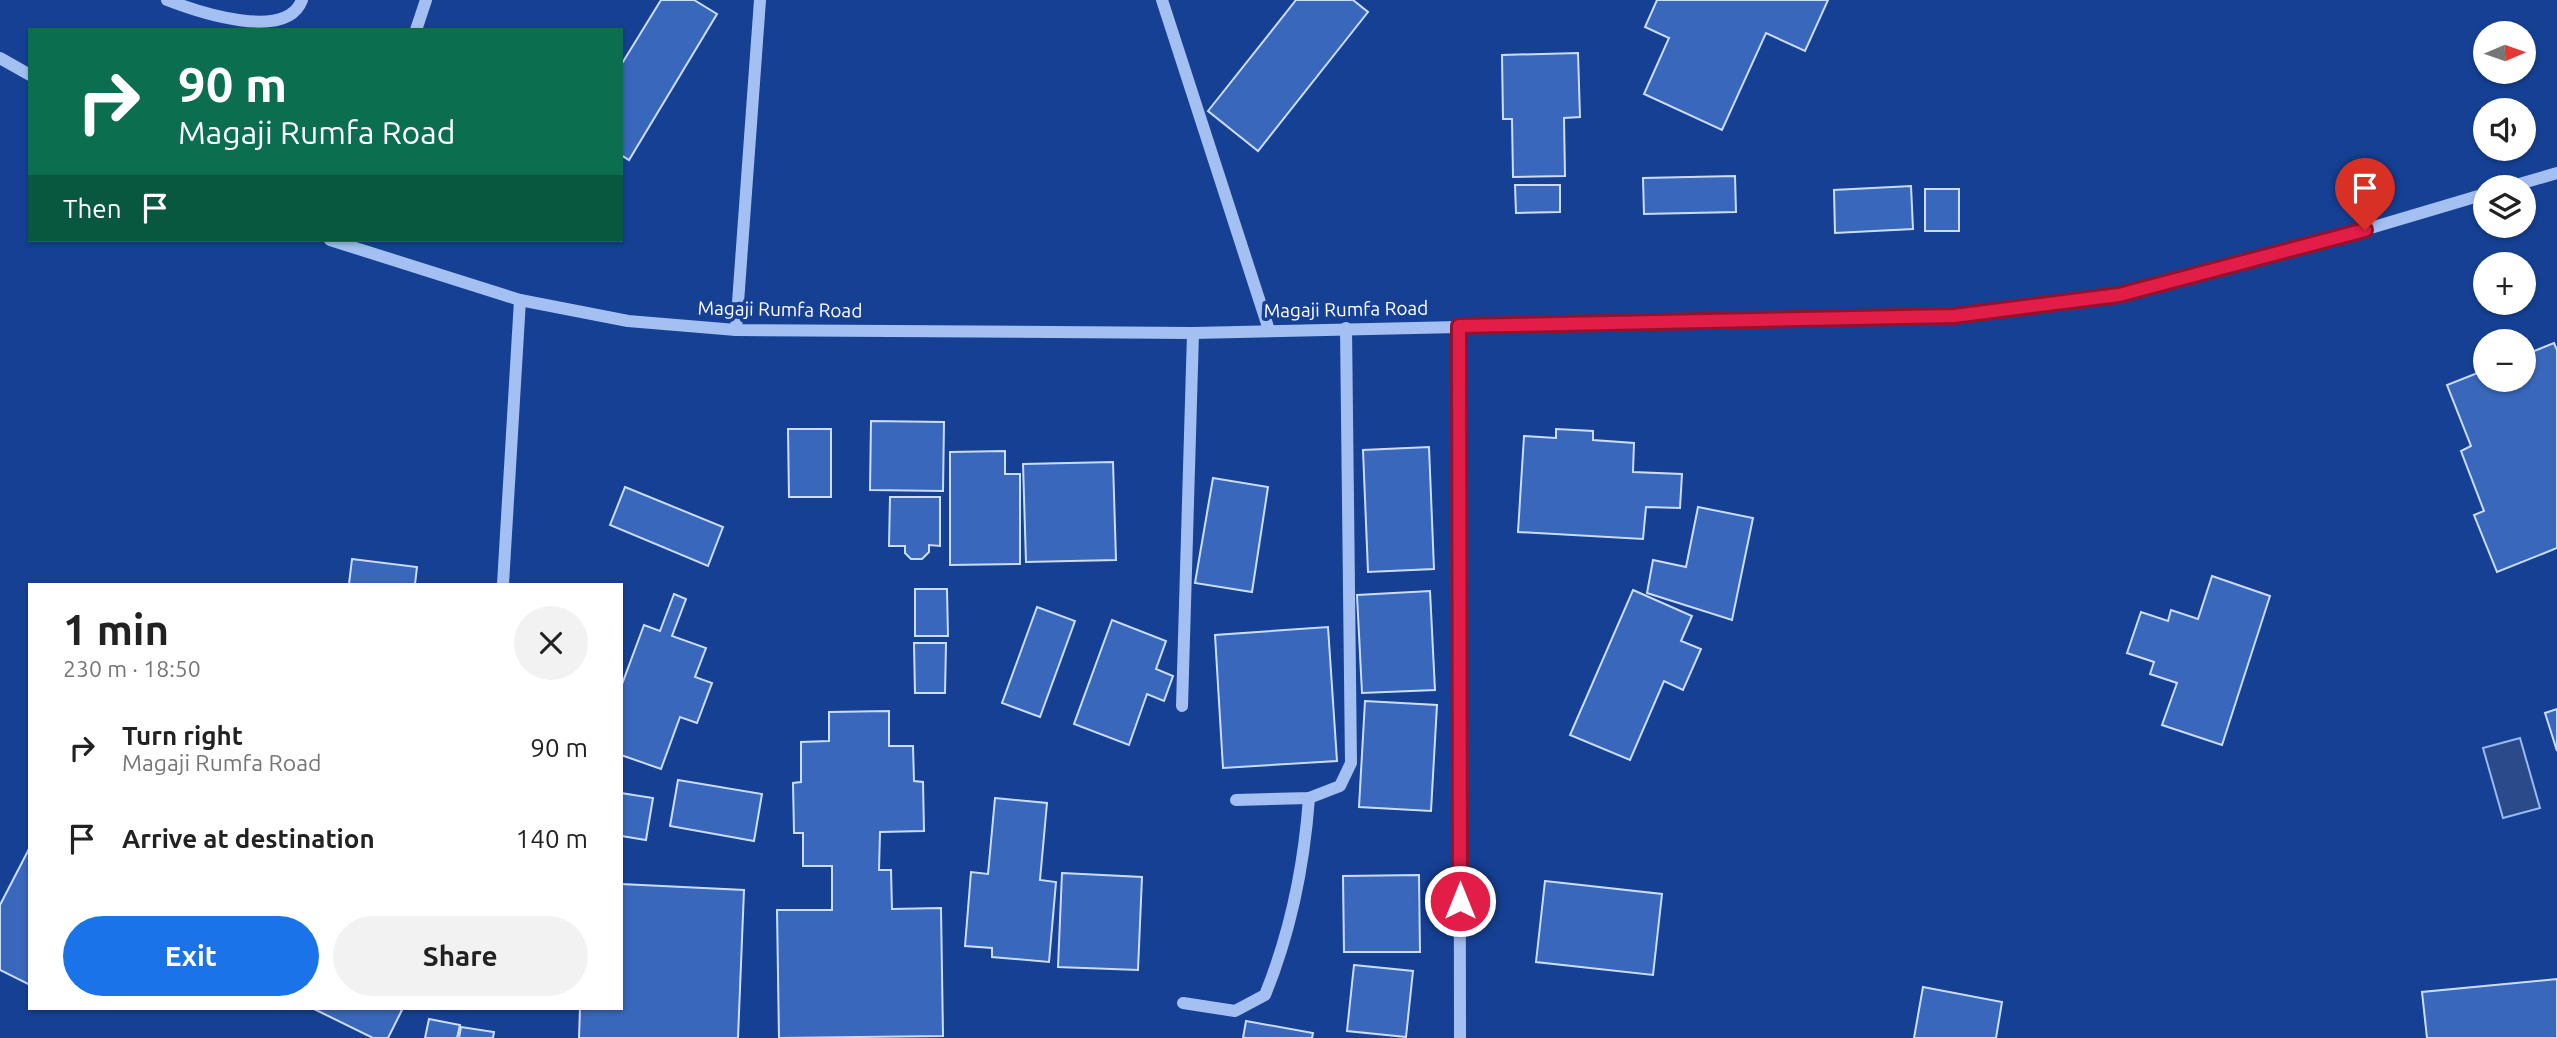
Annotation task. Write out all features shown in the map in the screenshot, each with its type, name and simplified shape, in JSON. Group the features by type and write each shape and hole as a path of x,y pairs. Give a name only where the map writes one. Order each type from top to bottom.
{"street":[{"path":"167,0 203,13 268,22 283,20 299,7 302,0"},
{"path":"417,28 426,0"},
{"path":"736,330 760,0"},
{"path":"1162,0 1269,330"},
{"path":"0,58 28,74"},
{"path":"2536,179 2557,173"},
{"name":"Magaji Rumfa Road","path":"339,242 520,300 628,321 736,330 1193,333 1954,316 2119,295 2293,251 2473,198"},
{"path":"503,583 520,300"},
{"path":"1459,326 1460,1038"},
{"path":"1236,800 1308,798 1340,786 1351,762 1346,328"},
{"path":"1182,706 1193,333"},
{"path":"1183,1003 1235,1011 1265,995 1290,922 1304,858 1308,798"}],"water":[{"path":"2520,738 2540,808 2503,818 2483,748"}],"building":[{"path":"661,0 694,0 717,14 629,160 623,156 623,62"},
{"path":"1296,0 1353,0 1368,12 1258,151 1208,111"},
{"path":"1657,0 1828,0 1805,51 1766,33 1722,130 1644,94 1669,38 1645,27"},
{"path":"1578,53 1580,117 1564,118 1565,176 1513,177 1512,119 1503,119 1502,55"},
{"path":"1735,176 1736,212 1644,214 1643,178"},
{"path":"1515,185 1560,185 1560,212 1516,213"},
{"path":"1911,186 1913,229 1835,233 1834,190"},
{"path":"1925,189 1959,189 1959,231 1925,231"},
{"path":"2554,343 2557,350 2557,548 2497,572 2474,515 2484,511 2461,451 2471,446 2447,385 2473,375 2473,392 2536,392 2536,350"},
{"path":"871,421 944,422 943,491 870,490"},
{"path":"788,429 831,429 831,497 789,497"},
{"path":"1556,429 1593,431 1593,440 1634,443 1633,472 1682,474 1680,508 1646,507 1643,539 1518,532 1524,436 1556,438"},
{"path":"1429,447 1434,569 1368,572 1363,450"},
{"path":"1005,451 1005,474 1020,474 1020,564 950,565 950,452"},
{"path":"1113,462 1116,560 1026,562 1023,464"},
{"path":"1213,478 1268,487 1252,592 1195,583"},
{"path":"625,487 723,527 708,566 610,525"},
{"path":"890,497 940,497 940,546 929,545 929,552 922,559 911,559 905,553 905,546 889,546"},
{"path":"1698,507 1753,518 1732,620 1647,593 1653,560 1686,567"},
{"path":"352,559 417,567 415,583 349,583"},
{"path":"2212,576 2270,596 2222,745 2162,725 2177,683 2150,674 2154,662 2127,653 2141,612 2168,621 2171,610 2198,619"},
{"path":"915,589 947,589 948,636 915,636"},
{"path":"1633,590 1692,616 1681,641 1701,649 1683,690 1664,681 1630,760 1570,735"},
{"path":"1430,591 1435,690 1362,693 1357,595"},
{"path":"674,594 686,599 672,636 706,648 695,677 712,683 697,723 680,717 661,769 623,756 623,682 644,625 660,631"},
{"path":"1037,607 1075,621 1040,717 1002,703"},
{"path":"1112,620 1166,641 1156,669 1173,676 1164,701 1147,694 1129,745 1074,724"},
{"path":"1328,627 1337,761 1223,768 1215,635"},
{"path":"914,643 946,643 945,693 915,693"},
{"path":"1365,701 1437,705 1431,811 1359,807"},
{"path":"2557,709 2557,751 2545,713"},
{"path":"889,711 889,746 913,746 914,781 923,782 924,831 880,832 879,870 891,870 892,909 941,908 943,1036 779,1038 777,910 832,910 832,866 803,866 803,833 794,833 793,783 801,782 801,742 829,741 829,712"},
{"path":"678,780 762,794 754,841 670,826"},
{"path":"623,793 653,798 646,840 623,836"},
{"path":"995,798 1047,803 1040,880 1056,882 1049,962 992,957 992,948 965,946 971,872 988,874"},
{"path":"28,851 28,984 0,970 0,905"},
{"path":"1062,873 1142,877 1138,970 1058,967"},
{"path":"1419,875 1420,952 1344,952 1343,876"},
{"path":"1545,881 1662,894 1653,975 1536,962"},
{"path":"623,884 744,890 738,1038 579,1038 580,1010 623,1010"},
{"path":"1354,965 1413,971 1406,1037 1347,1031"},
{"path":"2557,979 2557,1038 2427,1038 2422,992"},
{"path":"1923,987 2002,1002 1996,1038 1914,1038"},
{"path":"316,1010 402,1010 388,1038 373,1038"},
{"path":"429,1019 460,1025 457,1038 425,1038"},
{"path":"1246,1021 1313,1033 1312,1038 1243,1038"},
{"path":"461,1027 494,1032 493,1038 459,1038"}],"route":[{"path":"1460,901 1459,326 1954,316 2119,295 2365,230"}]}
